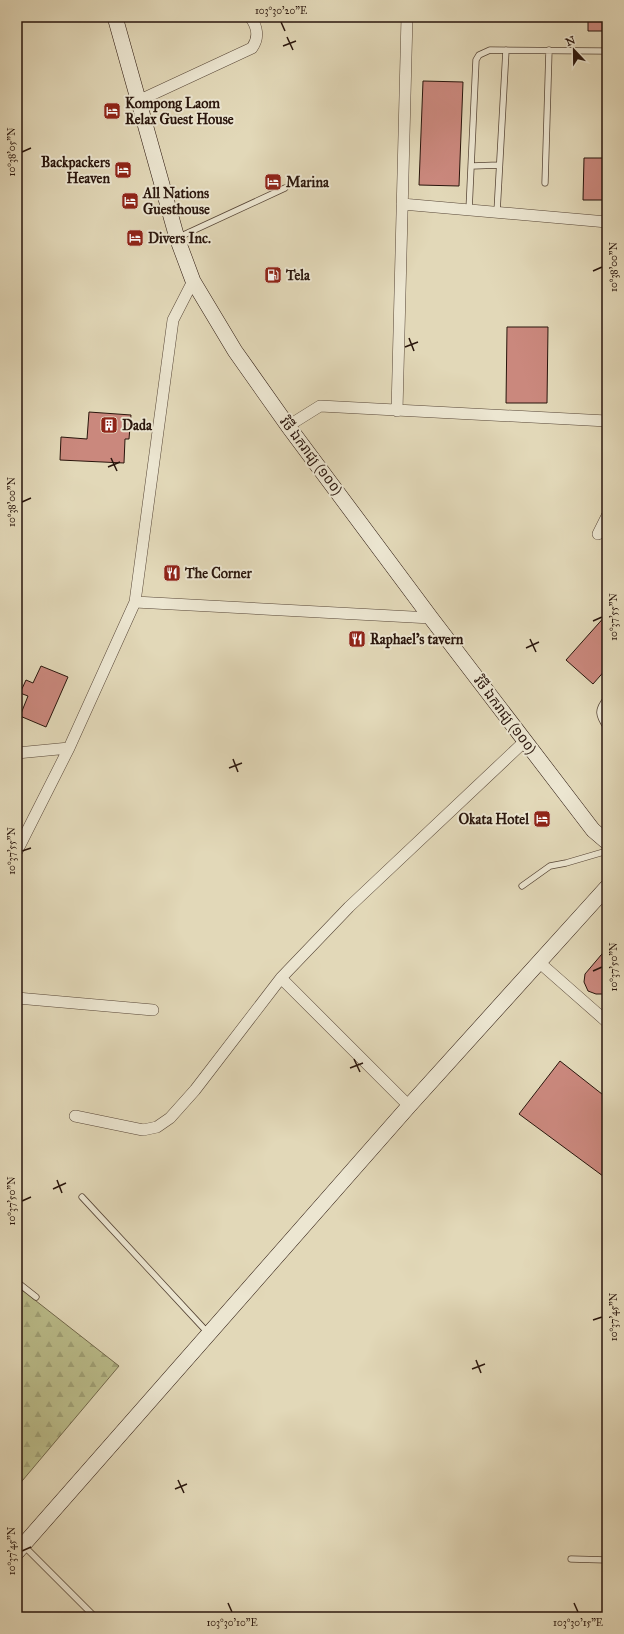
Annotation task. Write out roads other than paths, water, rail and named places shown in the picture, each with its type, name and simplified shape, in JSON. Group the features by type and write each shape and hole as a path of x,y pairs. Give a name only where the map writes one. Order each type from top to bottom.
{"street":[{"name":"វិថី ឯករាជ្យ (១០០)","path":"115,17 177,238 193,281 235,351 288,426 431,618 593,830 607,842"},
{"path":"138,101 252,48 257,42 257,34 256,24 250,17"},
{"path":"397,411 407,17"},
{"path":"402,204 607,222"},
{"path":"17,851 69,748 135,602 173,320 193,281"},
{"path":"288,426 320,406 607,421"},
{"path":"598,534 607,516"},
{"path":"135,602 431,618"},
{"path":"75,1116 143,1130 158,1128 170,1118 195,1090 281,978 349,907 525,741"},
{"path":"17,753 69,748"},
{"path":"20,1549 409,1106 607,887"},
{"path":"540,962 607,1022"},
{"path":"281,978 409,1106"},
{"path":"17,998 153,1010"}],"lane":[{"path":"469,210 476,60 479,55 490,50 602,51"},
{"path":"497,212 506,50"},
{"path":"545,183 549,50"},
{"path":"472,166 499,165"},
{"path":"177,238 285,188"},
{"path":"607,698 601,706 599,712 600,717 607,728"},
{"path":"522,886 550,866 607,851"},
{"path":"82,1197 209,1334"},
{"path":"17,1282 36,1297"},
{"path":"20,1549 95,1617"},
{"path":"571,1559 607,1560"}],"place":[{"name":"Kompong Laom Relax Guest House","path":"112,111"},
{"name":"Backpackers Heaven","path":"123,170"},
{"name":"Marina","path":"273,182"},
{"name":"All Nations Guesthouse","path":"130,201"},
{"name":"Divers Inc.","path":"135,238"},
{"name":"Tela","path":"273,275"},
{"name":"Dada","path":"109,425"},
{"name":"The Corner","path":"172,573"},
{"name":"Raphael's tavern","path":"357,639"},
{"name":"Okata Hotel","path":"542,819"}]}
